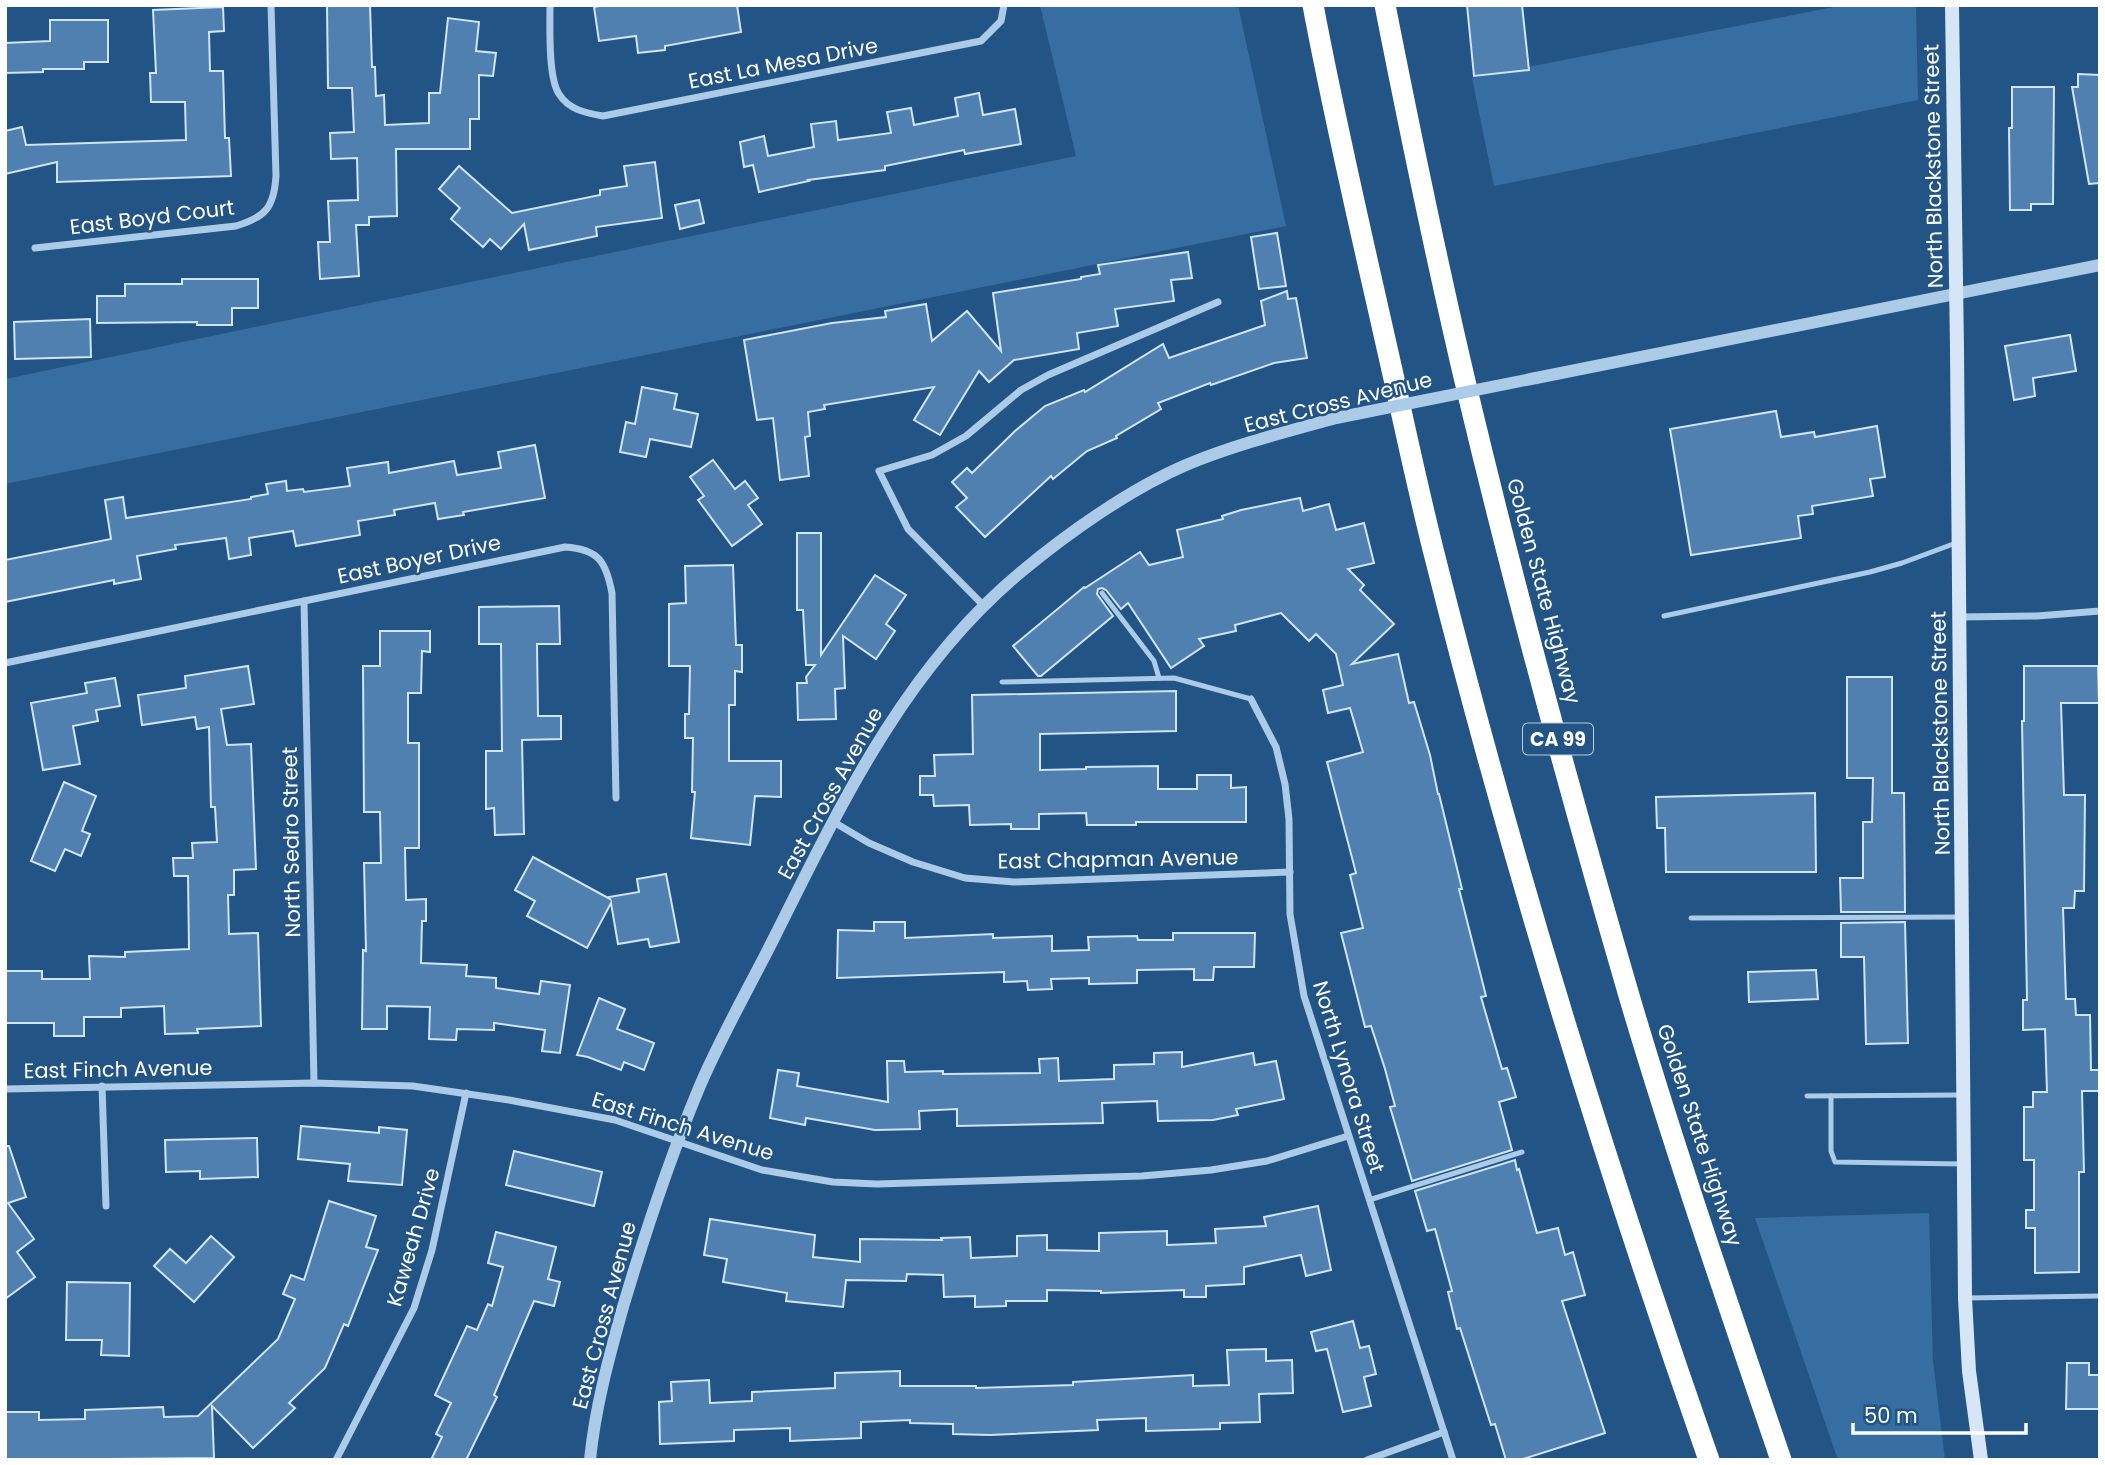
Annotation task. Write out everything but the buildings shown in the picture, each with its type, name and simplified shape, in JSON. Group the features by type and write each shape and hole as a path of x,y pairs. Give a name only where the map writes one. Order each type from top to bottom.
{"highway":[{"path":"1313,5 1362,239 1439,573 1509,831 1580,1070 1662,1328 1709,1460"},
{"name":"Golden State Highway","path":"1385,5 1469,399 1577,813 1632,1003 1781,1460"}],"main road":[{"name":"North Blackstone Street","path":"1952,5 1965,1298 1969,1371 1981,1460"}],"street":[{"name":"East Boyd Court","path":"35,248 236,226 254,220 269,208 275,193 276,176 271,5"},
{"name":"East La Mesa Drive","path":"550,5 551,57 557,93 582,113 603,116 981,41 1001,21 1004,5"},
{"name":"East Cross Avenue","path":"590,1460 594,1423 641,1244 701,1085 832,821 879,736 918,682 984,606 1019,574 1073,532 1125,499 1184,466 1244,444 1336,418 2100,265"},
{"path":"984,606 908,529 879,471 932,455 966,436 1021,390 1048,375 1218,302"},
{"name":"East Boyer Drive","path":"5,663 565,547 588,550 604,564 612,593 616,798"},
{"name":"North Sedro Street","path":"304,601 314,1083"},
{"path":"1959,617 2037,616 2100,611"},
{"name":"North Lynora Street","path":"1251,699 1276,747 1285,784 1289,819 1290,914 1304,996 1454,1460"},
{"name":"East Chapman Avenue","path":"832,821 869,843 913,862 965,878 1014,882 1290,872"},
{"name":"East Finch Avenue","path":"5,1089 314,1083 413,1086 615,1120 762,1170 833,1182 877,1184 1142,1176 1211,1170 1267,1161 1348,1136"},
{"path":"102,1086 106,1206"},
{"name":"Kaweah Drive","path":"336,1460 414,1308 445,1197 466,1093"},
{"path":"1367,1460 1444,1432"}],"lane":[{"path":"1664,615 1870,572 1959,542"},
{"path":"1102,593 1154,661 1160,678"},
{"path":"1002,682 1174,678 1251,699"},
{"path":"1691,918 1963,917"},
{"path":"1807,1096 1964,1095"},
{"path":"1831,1096 1831,1150 1835,1162 1965,1164"},
{"path":"1369,1200 1522,1152"},
{"path":"1965,1298 2100,1296"}],"shaded area":[{"path":"1040,5 1238,5 1286,226 5,484 5,379 1076,156"},
{"path":"1844,5 1916,5 1918,100 1494,186 1472,78"},
{"path":"1929,1213 1933,1361 1945,1460 1838,1460 1755,1218"}]}
